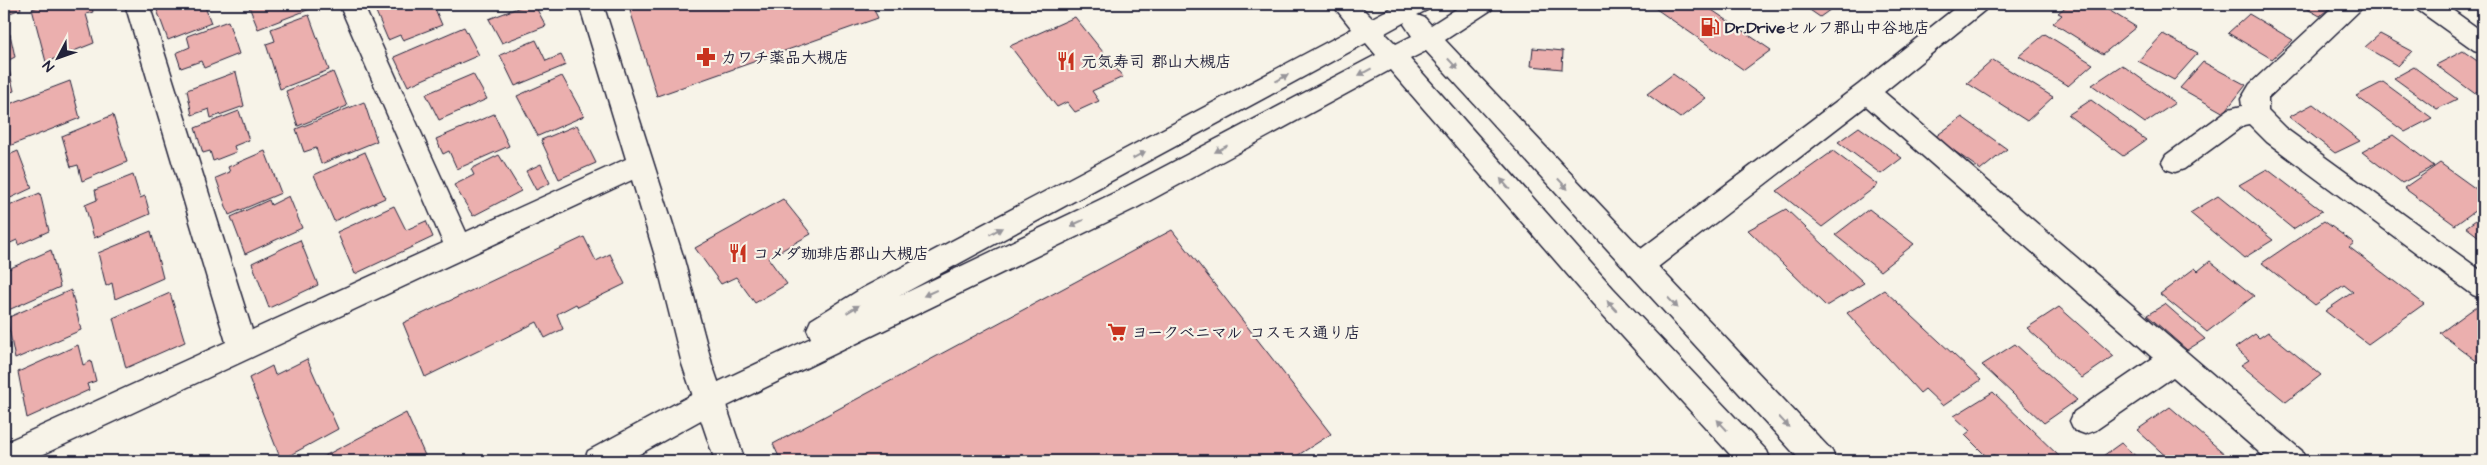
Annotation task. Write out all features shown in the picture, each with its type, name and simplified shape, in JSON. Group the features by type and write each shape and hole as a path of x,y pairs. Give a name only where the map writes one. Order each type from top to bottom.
{"street":[{"path":"137,4 244,348"},
{"path":"351,4 459,248"},
{"path":"592,4 641,164 708,400 730,461"},
{"path":"1344,4 1596,288 1756,461"},
{"path":"708,400 1128,199 1429,38 1482,4"},
{"path":"1639,266 1867,92 1976,4"},
{"path":"2352,4 2259,91 2254,99 2255,114 2276,135 2483,287"},
{"path":"2426,4 2483,44"},
{"path":"599,461 708,400 871,297 1369,31 1405,7 1429,38 1821,461"},
{"path":"1867,92 2291,461"},
{"path":"2174,162 2238,116 2255,114"},
{"path":"4,458 641,164"},
{"path":"2085,421 2174,360"}],"building":[{"path":"20,4 21,9 4,15 4,6"},
{"path":"48,4 76,4 77,7 91,4 93,12 86,14 94,43 46,62 32,9"},
{"path":"174,4 204,4 211,23 168,40 157,10"},
{"path":"248,4 308,4 310,9 258,29"},
{"path":"384,4 433,4 442,25 403,40 400,35 388,40 374,7"},
{"path":"528,4 534,4 546,26 502,43 489,19"},
{"name":"カワチ薬品大槻店","path":"628,4 871,4 878,18 657,96"},
{"name":"Dr.Driveセルフ郡山中谷地店","path":"1649,4 1703,4 1771,50 1744,70"},
{"path":"1801,4 1838,4 1820,17"},
{"path":"2069,4 2099,4 2136,27 2103,54 2053,23 2062,15 2058,13"},
{"path":"2298,4 2334,4 2320,16"},
{"path":"2249,14 2293,40 2272,59 2228,33"},
{"path":"309,15 329,70 280,89 266,44 275,41 271,29"},
{"name":"元気寿司 郡山大槻店","path":"1075,17 1123,77 1092,91 1099,101 1075,112 1067,102 1057,107 1010,46"},
{"path":"228,21 239,54 204,68 201,61 181,68 176,53 190,47 187,36"},
{"path":"464,27 479,55 408,86 394,57"},
{"path":"10,34 15,57 7,61 14,91 4,94 4,37"},
{"path":"2045,34 2093,64 2068,86 2019,56"},
{"path":"2163,34 2198,53 2174,80 2138,61"},
{"path":"2380,34 2412,51 2398,66 2365,47"},
{"path":"536,40 546,61 561,55 566,65 515,86 500,55"},
{"path":"1533,48 1563,51 1562,69 1531,66"},
{"path":"2463,51 2483,65 2483,88 2474,93 2436,65"},
{"path":"1993,60 2053,97 2027,121 1967,83"},
{"path":"2203,62 2246,85 2224,113 2180,88"},
{"path":"2122,65 2175,103 2145,123 2092,85"},
{"path":"2414,67 2457,99 2437,109 2394,78"},
{"path":"236,72 244,106 211,118 209,109 192,115 187,90"},
{"path":"333,72 347,106 298,126 286,91"},
{"path":"473,74 487,99 439,120 426,94"},
{"path":"1673,74 1706,98 1680,118 1647,94"},
{"path":"562,76 584,116 538,136 517,96"},
{"path":"70,81 80,118 4,148 4,106"},
{"path":"2383,82 2432,118 2405,132 2356,96"},
{"path":"2091,100 2146,140 2123,156 2068,115"},
{"path":"364,102 377,141 321,164 316,148 304,152 296,129"},
{"path":"2313,104 2360,141 2335,153 2289,117"},
{"path":"239,111 249,140 234,146 236,152 213,161 210,151 203,153 195,128"},
{"path":"494,114 509,146 457,169 449,151 443,154 436,139"},
{"path":"113,115 127,162 82,181 78,165 71,167 62,136"},
{"path":"1962,117 2007,149 1981,170 1935,137"},
{"path":"577,125 596,163 559,179 541,140"},
{"path":"1859,127 1902,158 1881,174 1838,142"},
{"path":"2393,135 2434,166 2402,183 2362,152"},
{"path":"18,151 32,188 4,201 4,157"},
{"path":"265,151 281,193 229,215 216,178 230,172 228,167"},
{"path":"1833,151 1878,185 1822,227 1777,191"},
{"path":"365,152 385,198 334,221 314,175"},
{"path":"499,155 521,191 473,216 454,185 474,175 471,169"},
{"path":"2440,163 2483,194 2483,205 2455,225 2404,188"},
{"path":"541,164 550,183 536,190 526,171"},
{"path":"2267,169 2322,211 2293,229 2239,185"},
{"path":"133,175 140,198 145,196 150,214 94,238 85,205 97,200 95,190"},
{"path":"40,193 49,231 18,245 17,240 4,246 4,208"},
{"path":"289,196 302,228 245,254 231,217 269,200 271,205"},
{"path":"2218,196 2273,240 2244,258 2190,213"},
{"name":"コメダ珈琲店郡山大槻店","path":"783,199 811,234 768,258 787,284 755,303 736,277 721,284 695,248"},
{"path":"394,206 406,230 426,221 433,237 355,274 337,232"},
{"path":"1786,209 1864,283 1826,306 1748,230"},
{"path":"1869,209 1914,244 1880,271 1835,235"},
{"path":"2483,215 2483,240 2466,227"},
{"path":"2324,221 2354,243 2349,247 2424,304 2368,344 2325,311 2353,292 2344,285 2315,305 2262,263"},
{"name":"ヨークベニマル コスモス通り店","path":"1172,230 1331,434 1289,461 781,461 773,444"},
{"path":"151,231 163,278 115,299 112,283 106,286 98,253"},
{"path":"584,237 596,261 610,254 625,284 578,307 576,304 557,314 563,329 545,338 537,322 425,377 403,323"},
{"path":"300,240 318,285 269,308 252,263"},
{"path":"51,250 60,287 4,312 4,271"},
{"path":"2210,261 2254,296 2207,332 2160,294 2195,268 2198,271"},
{"path":"71,290 81,330 15,359 7,318"},
{"path":"1884,290 1981,380 1943,406 1925,389 1920,393 1847,313"},
{"path":"170,293 185,342 126,368 113,318"},
{"path":"2165,304 2205,339 2187,350 2147,315"},
{"path":"2477,306 2483,311 2483,366 2440,333"},
{"path":"2059,307 2114,356 2082,378 2027,328"},
{"path":"2268,332 2321,375 2286,402 2241,365 2249,360 2235,348 2255,334 2259,338"},
{"path":"2015,344 2077,400 2044,423 1982,365"},
{"path":"78,345 83,365 91,361 96,381 87,384 89,390 27,418 18,372"},
{"path":"307,359 338,429 281,460 249,378 272,366 275,375"},
{"path":"1993,392 2064,461 2000,461 1994,455 1988,458 1965,435 1970,431 1954,416"},
{"path":"2170,407 2226,455 2218,461 2171,461 2137,430"},
{"path":"406,413 427,460 315,461"},
{"path":"2121,443 2141,461 2096,461"}],"place":[{"name":"Dr.Driveセルフ郡山中谷地店","path":"1710,27"},
{"name":"カワチ薬品大槻店","path":"706,57"},
{"name":"元気寿司 郡山大槻店","path":"1066,61"},
{"name":"コメダ珈琲店郡山大槻店","path":"738,253"},
{"name":"ヨークベニマル コスモス通り店","path":"1117,332"}]}
